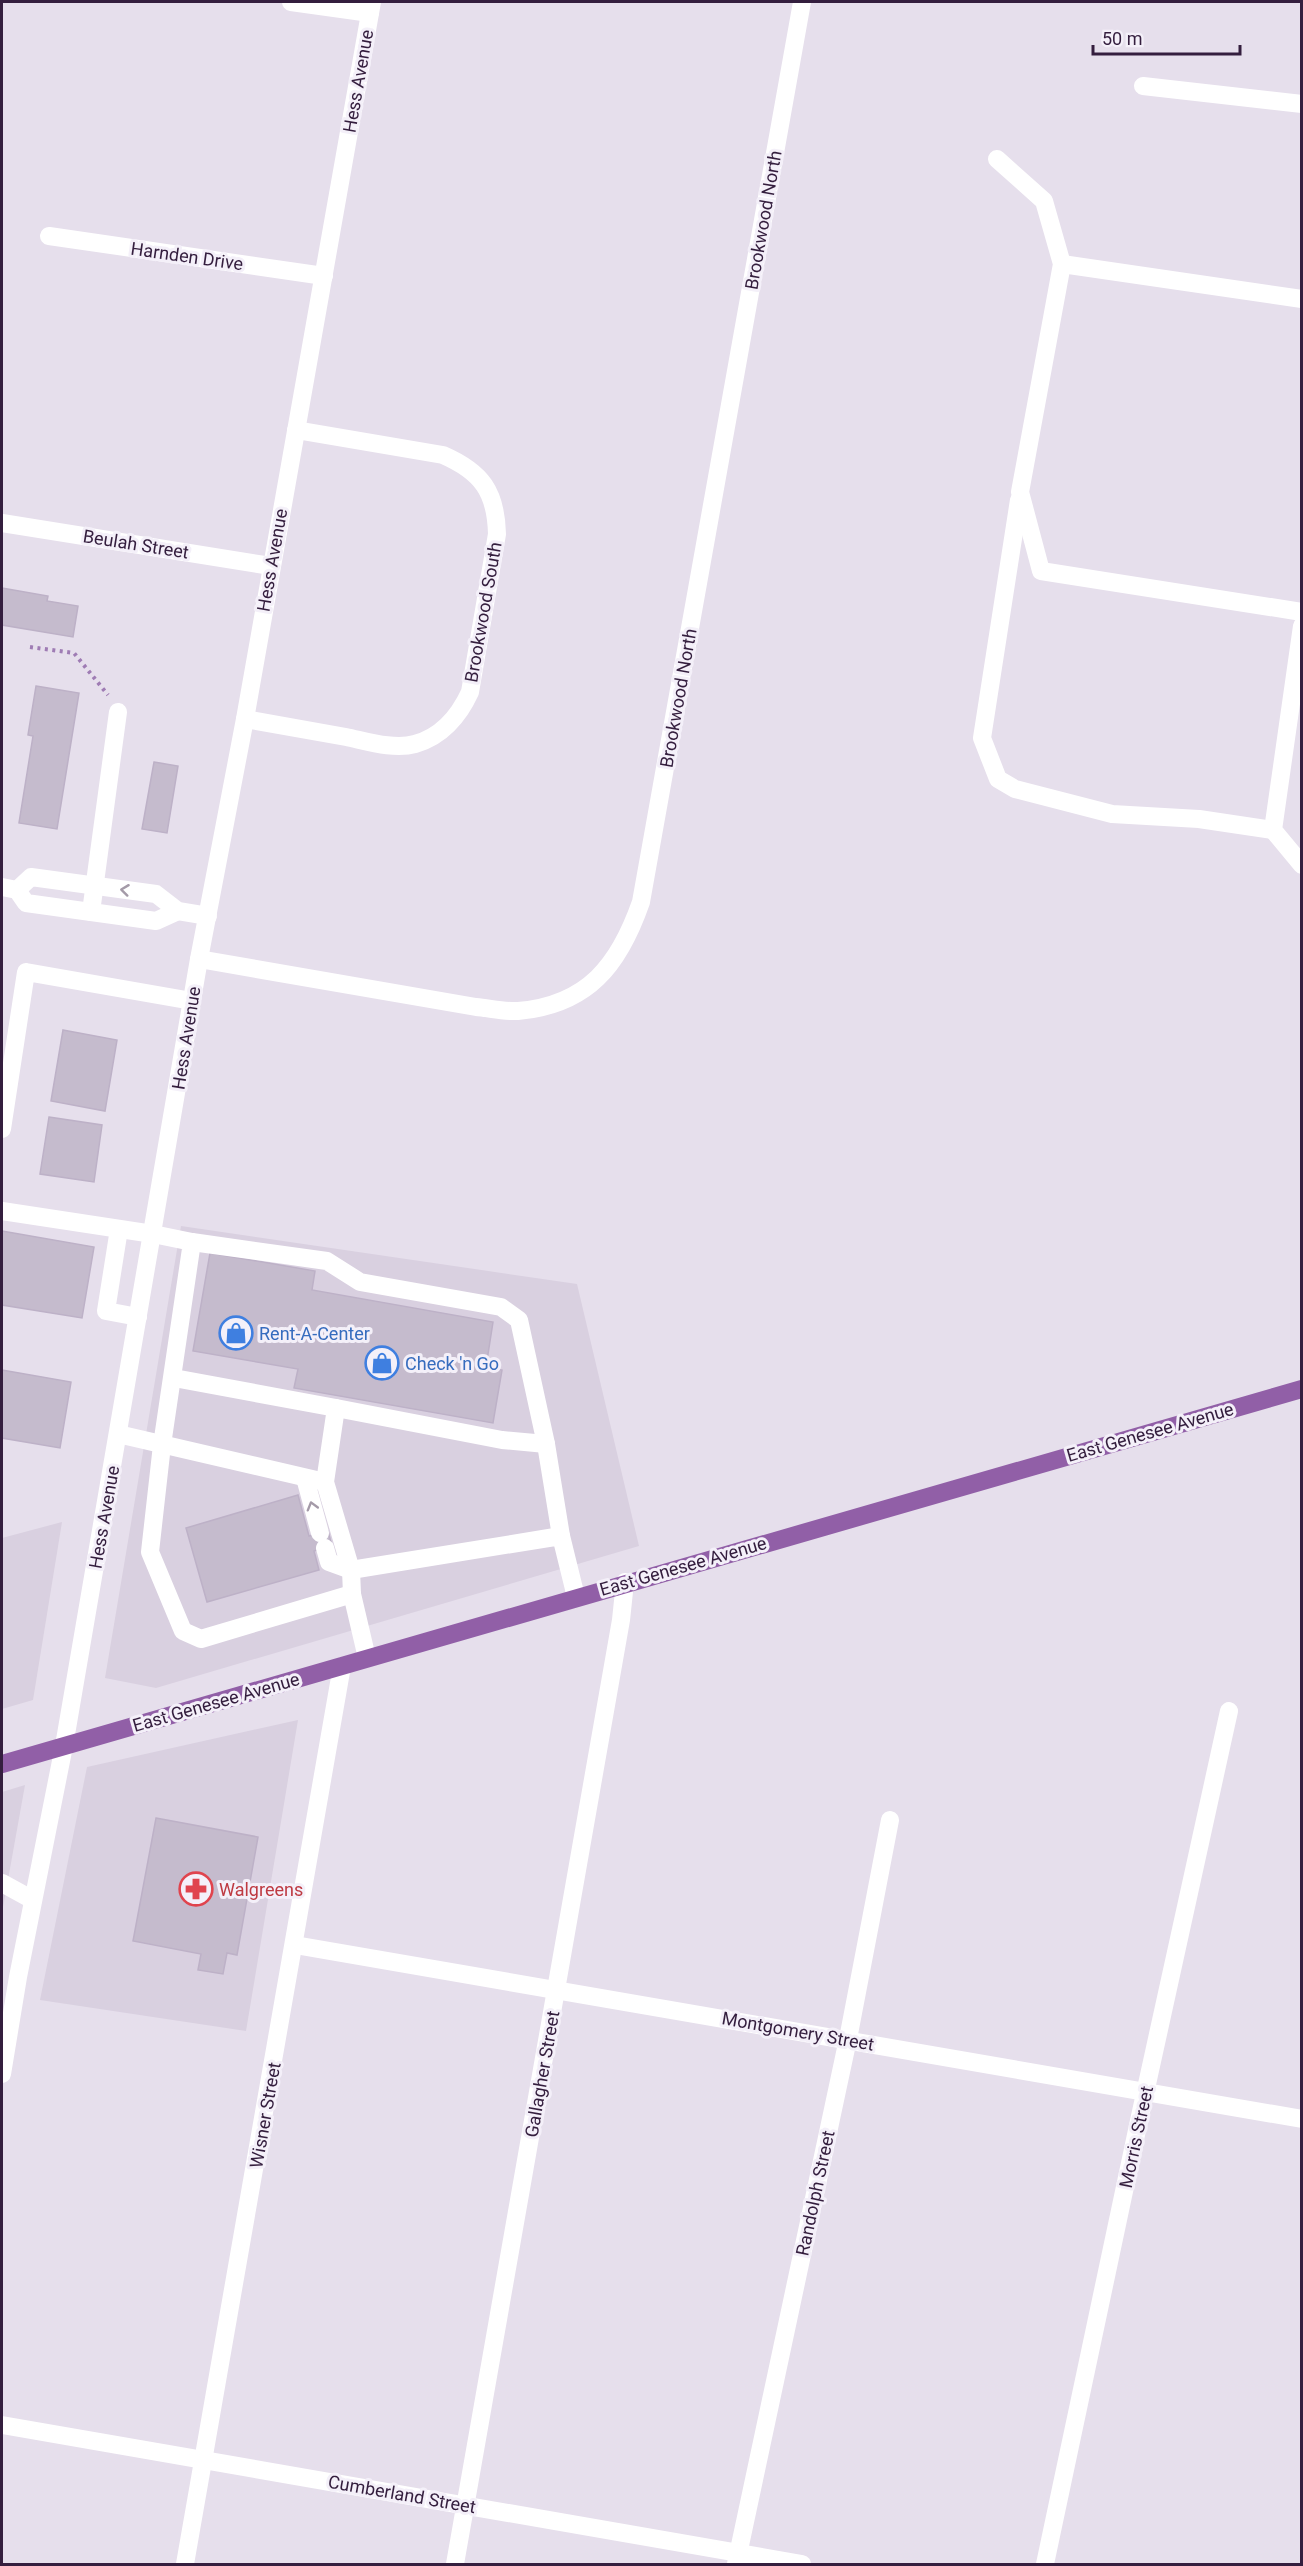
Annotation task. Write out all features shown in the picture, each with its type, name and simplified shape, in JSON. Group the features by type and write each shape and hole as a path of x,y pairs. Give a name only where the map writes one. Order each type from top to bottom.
{"main road":[{"name":"East Genesee Avenue","path":"2,1764 625,1582 1302,1389"}],"street":[{"path":"291,2 371,7"},
{"name":"Brookwood North","path":"199,959 476,1007 515,1011 548,1006 582,992 608,969 629,936 641,902 802,2"},
{"name":"Hess Avenue","path":"2,2074 10,1975 33,1900 64,1746 199,959 245,719 371,7"},
{"path":"1143,86 1302,104"},
{"path":"997,159 1044,201 1062,264 1020,492 982,738 998,779 1015,789 1112,814 1199,819 1273,830 1302,865"},
{"name":"Harnden Drive","path":"49,237 324,276"},
{"path":"1062,264 1302,299"},
{"name":"Brookwood South","path":"245,719 388,745 413,745 434,736 452,721 470,692 497,534 496,515 490,495 479,476 464,464 443,455 296,430"},
{"path":"1020,492 1041,571 1302,612"},
{"name":"Beulah Street","path":"2,523 271,566"},
{"path":"1273,830 1302,626"},
{"path":"91,912 118,712"},
{"path":"178,911 156,921 26,903 9,888 31,878 156,894 178,911 208,916"},
{"path":"2,1129 8,1042 26,972 192,1001"},
{"path":"2,1211 327,1261 360,1282 501,1307 519,1320 546,1444 561,1536 576,1597"},
{"path":"120,1229 106,1311 138,1317"},
{"path":"192,1242 174,1377 162,1445 150,1552 183,1631 201,1639 352,1594"},
{"path":"174,1377 502,1440 546,1444"},
{"path":"336,1408 325,1482 351,1570 352,1594 367,1658"},
{"path":"118,1434 325,1482"},
{"path":"304,1478 328,1562 351,1570 561,1536"},
{"name":"Gallagher Street","path":"455,2565 621,1620 625,1582"},
{"name":"Wisner Street","path":"185,2565 342,1666"},
{"name":"Morris Street","path":"1046,2565 1145,2092 1229,1711"},
{"name":"Randolph Street","path":"738,2559 848,2039 890,1820"},
{"path":"3,1888 33,1900"},
{"name":"Montgomery Street","path":"295,1945 1302,2119"},
{"name":"Cumberland Street","path":"2,2425 466,2505 738,2559 802,2565"}],"path":[{"path":"30,647 74,653 108,695"}],"shaded area":[{"path":"181,1226 577,1284 639,1546 156,1688 105,1678"},
{"path":"62,1522 33,1700 2,1709 2,1538"},
{"path":"298,1720 246,2031 40,2000 87,1767"},
{"path":"25,1785 2,1913 2,1792"}],"building":[{"path":"2,588 48,596 47,601 78,606 73,637 2,625"},
{"path":"36,686 79,693 57,829 19,823 33,736 28,735"},
{"path":"154,762 178,766 167,833 142,829"},
{"path":"63,1030 117,1040 105,1111 51,1101"},
{"path":"49,1117 102,1125 94,1182 40,1174"},
{"path":"2,1231 94,1247 82,1318 2,1305"},
{"path":"210,1253 315,1271 312,1290 493,1322 486,1367 502,1370 493,1423 294,1388 298,1369 193,1351"},
{"path":"2,1370 71,1382 60,1448 2,1438"},
{"path":"298,1495 309,1536 328,1531 332,1546 314,1551 319,1570 207,1602 186,1528"},
{"name":"Walgreens","path":"156,1818 258,1837 237,1955 227,1953 223,1974 198,1970 201,1954 133,1941"}],"place":[{"name":"Rent-A-Center","path":"236,1333"},
{"name":"Check 'n Go","path":"382,1363"},
{"name":"Walgreens","path":"196,1889"}]}
